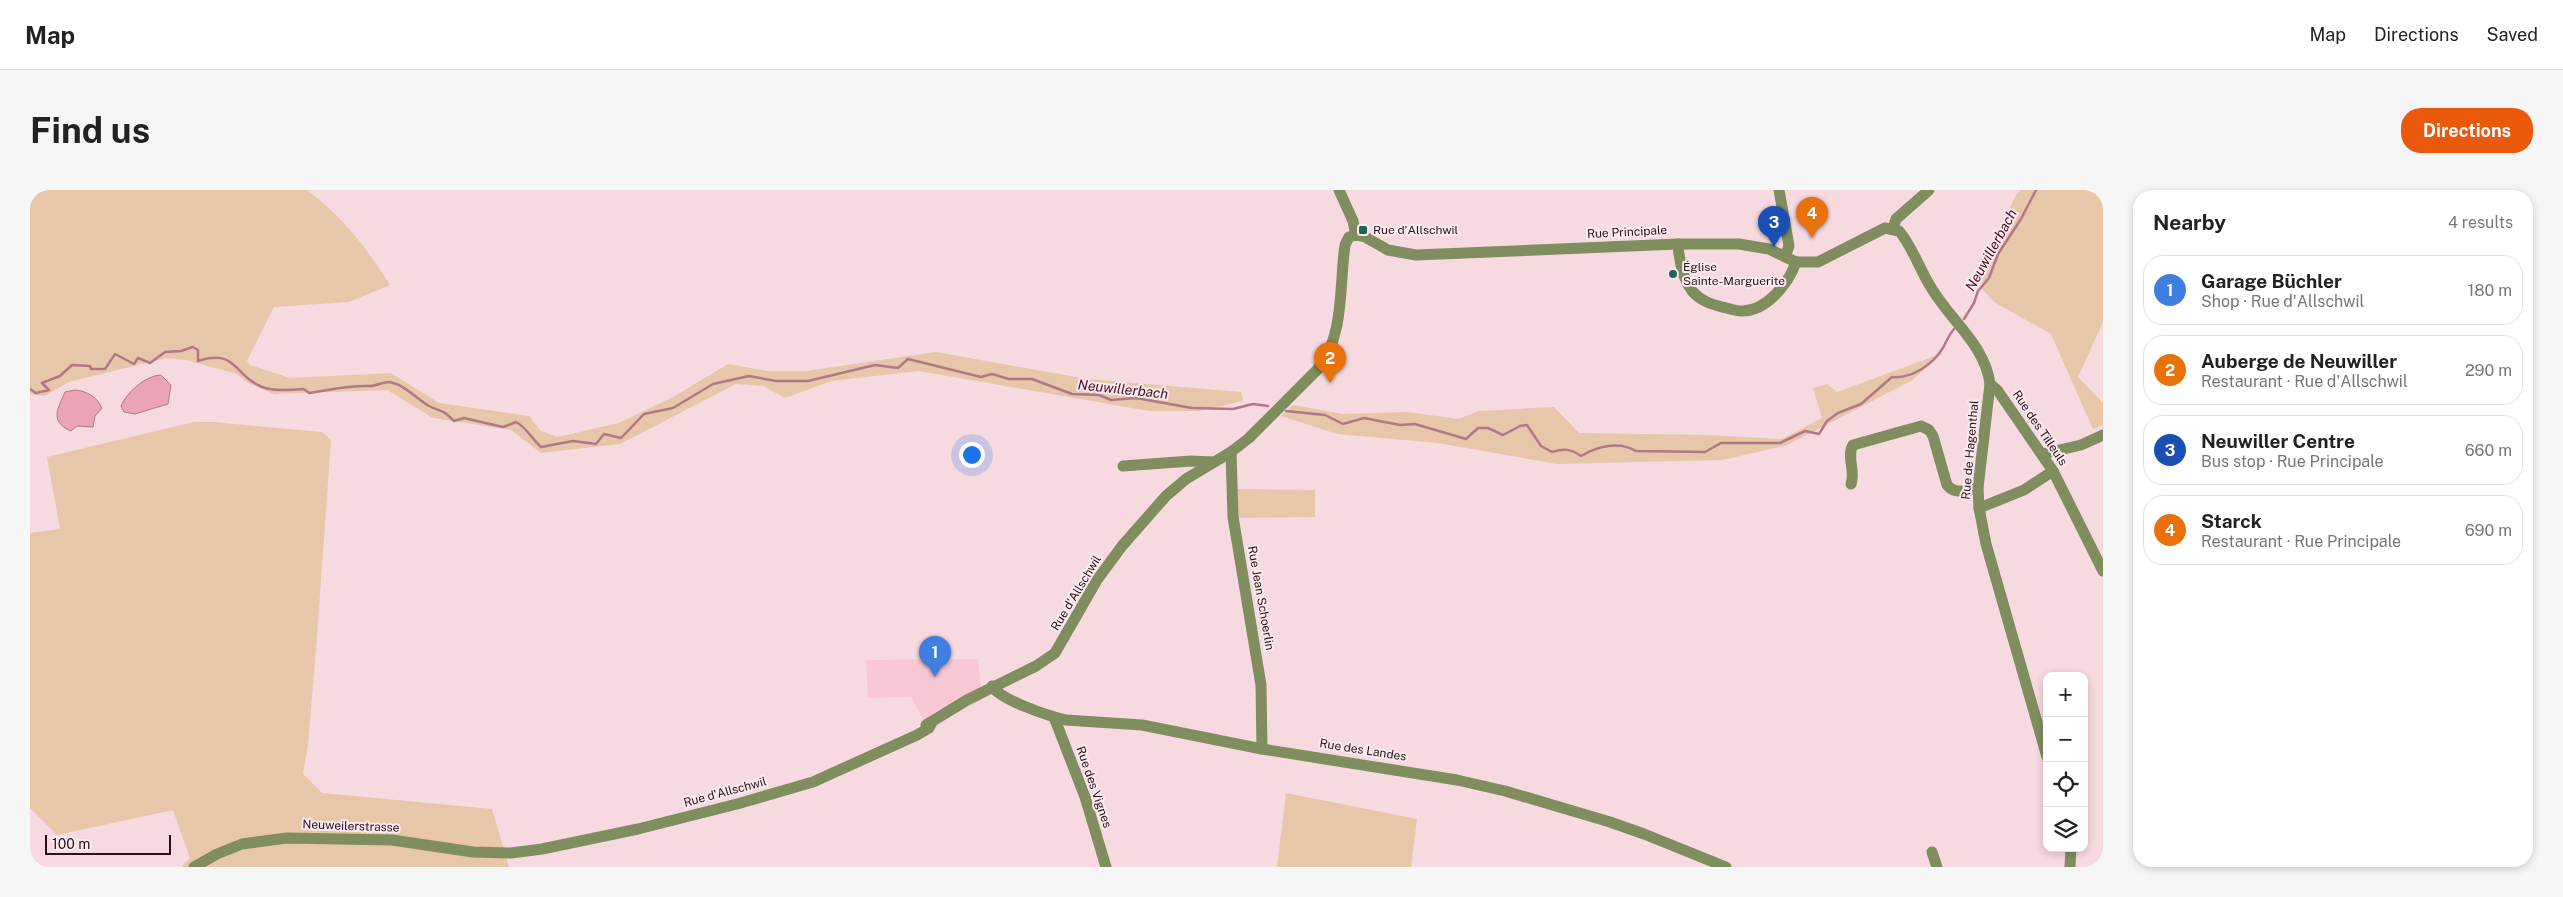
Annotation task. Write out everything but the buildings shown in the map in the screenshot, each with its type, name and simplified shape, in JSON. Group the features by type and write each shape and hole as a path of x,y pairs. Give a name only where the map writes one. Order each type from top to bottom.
{"street":[{"path":"1340,190 1353,221 1356,235"},
{"path":"1678,244 1679,259 1691,290 1706,303 1740,311 1748,310 1771,298 1785,285 1791,260 1779,190"},
{"path":"1893,228 1896,219 1929,190"},
{"name":"Rue Principale","path":"1356,235 1365,237 1388,250 1416,255 1678,244 1739,244 1769,249 1791,260 1818,262 1882,229 1893,228"},
{"name":"Rue de Hagenthal","path":"1893,228 1903,236 1940,302 1980,351 1988,368 1990,384 1978,488 1979,508 1986,544 2043,743"},
{"name":"Rue d'Allschwil","path":"542,849 638,829 737,804 813,782 907,738 920,728 992,686 1036,666 1055,653 1097,580 1122,546 1166,496 1186,479 1231,452 1249,438 1326,359 1337,328 1345,245 1349,237 1356,235"},
{"name":"Rue des Tilleuls","path":"1990,384 1998,390 2053,471 2103,571"},
{"path":"1851,484 1853,479 1850,450 1854,445 1921,426 1929,430 1933,436 1947,485 1950,489 1957,492 1978,488"},
{"path":"2042,454 2081,445 2103,435"},
{"name":"Rue Jean Schoerlin","path":"1231,452 1233,517 1261,685 1262,749"},
{"path":"1123,466 1190,460 1212,462"},
{"path":"1979,508 2024,490 2053,471"},
{"name":"Rue des Landes","path":"992,686 1001,695 1054,717 1074,721 1142,725 1262,749 1430,775 1505,791 1644,834 1726,867"},
{"name":"Rue des Vignes","path":"1054,717 1085,797 1106,867"},
{"name":"Neuweilerstrasse","path":"194,867 217,854 242,844 286,838 392,840 474,852 511,853 542,849"},
{"path":"1932,852 1936,867"},
{"path":"2070,867 2071,852"}],"shaded area":[{"path":"30,190 307,190 332,211 353,233 390,285 349,302 274,307 247,361 250,365 290,378 391,373 439,403 529,416 541,431 558,437 619,423 675,396 728,364 767,371 806,371 936,352 1087,379 1241,392 1243,401 1199,411 1149,411 919,371 831,381 785,398 763,386 736,384 620,444 541,453 511,430 433,418 387,390 274,394 248,383 237,374 186,360 166,358 69,382 45,396 30,394"},
{"path":"2021,190 2103,190 2103,322 2078,377 2103,403 2103,425 2093,429 2051,334 1994,302 1981,288 1989,251 2016,195"},
{"path":"1943,353 1911,381 1785,446 1722,460 1557,464 1438,443 1337,434 1281,416 1293,405 1343,414 1408,412 1458,419 1479,411 1554,407 1579,433 1708,435 1782,439 1822,418 1813,388 1827,384 1837,392"},
{"path":"161,375 171,385 168,404 135,414 124,412 121,406 132,390 149,378"},
{"path":"75,390 91,395 102,408 95,416 93,427 77,426 71,431 60,423 57,413 65,392"},
{"path":"194,422 322,432 331,440 308,745 303,774 322,793 492,809 509,867 181,867 190,858 173,810 57,835 30,808 30,533 60,529 47,457"},
{"path":"1237,489 1315,490 1315,517 1238,518"},
{"path":"978,659 982,700 928,729 911,697 868,698 866,660"},
{"path":"1286,793 1417,819 1411,867 1277,867"}],"waterway":[{"name":"Neuwillerbach","path":"1964,319 1974,303 1978,291 1989,278 1998,254 2021,219 2036,190"},
{"name":"Neuwillerbach","path":"1286,411 1325,415 1343,424 1364,418 1400,425 1415,424 1466,439 1478,428 1488,428 1503,435 1520,426 1527,425 1541,446 1552,452 1568,450 1581,456 1608,446 1623,446 1636,451 1705,452 1721,443 1780,443 1805,431 1819,434 1827,421 1838,413 1861,404 1892,377 1907,376 1922,369 1940,353 1954,329"},
{"name":"Neuwillerbach","path":"30,389 36,393 49,390 42,383 60,376 72,365 90,366 91,369 105,369 115,354 134,364 138,358 150,363 165,352 181,351 193,347 198,350 198,361 221,358 234,365 253,382 266,388 283,390 304,389 309,393 346,387 372,386 387,382 395,383 429,406 444,412 454,421 464,418 503,427 516,422 541,447 573,441 596,444 604,434 621,438 644,414 673,408 713,384 749,376 776,381 808,381 875,365 898,368 908,359 981,377 992,374 1009,379 1032,379 1072,394 1099,395 1111,400 1136,398 1192,408 1233,409 1253,404 1268,406"}],"place":[{"name":"Rue d'Allschwil","path":"1363,230"},
{"name":"Starck","path":"1812,238"},
{"name":"Neuwiller Centre","path":"1774,247"},
{"name":"Église Sainte-Marguerite","path":"1673,274"},
{"name":"Auberge de Neuwiller","path":"1330,383"},
{"name":"Garage Büchler","path":"935,677"}]}
